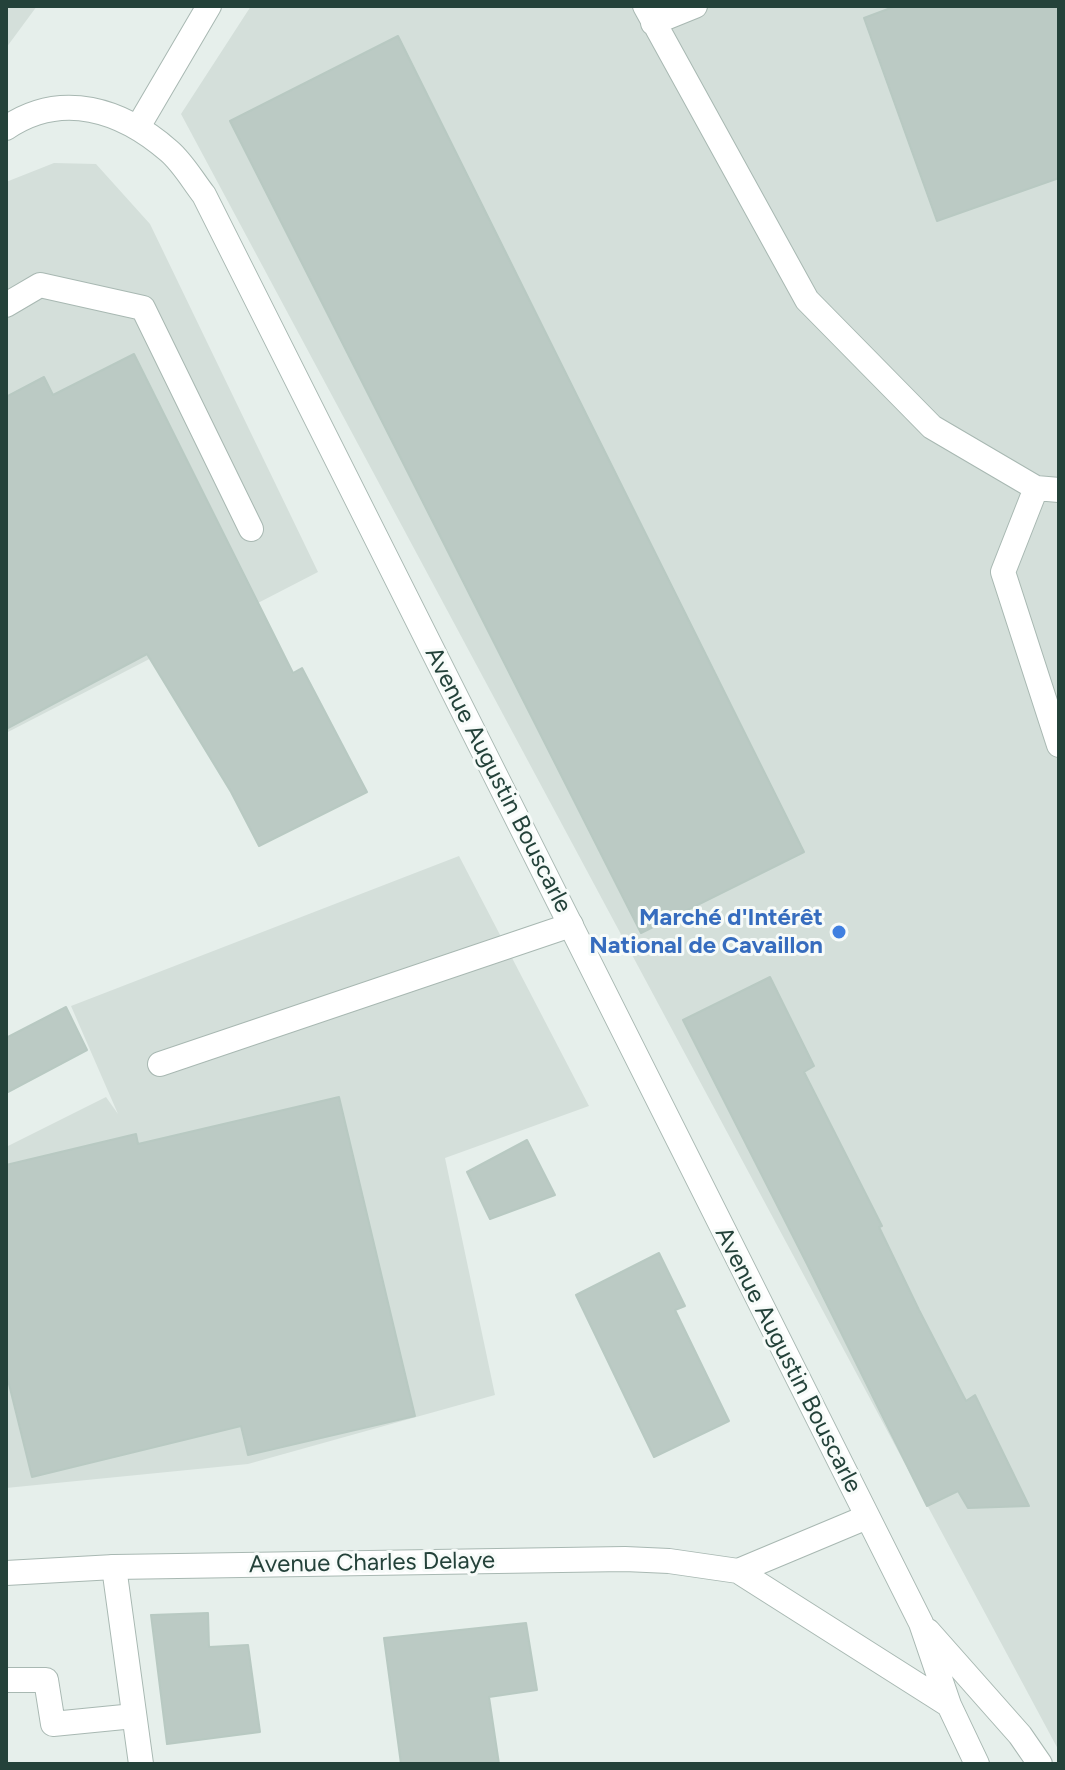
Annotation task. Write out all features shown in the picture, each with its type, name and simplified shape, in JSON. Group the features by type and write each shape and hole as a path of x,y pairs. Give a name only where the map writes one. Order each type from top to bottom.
{"street":[{"path":"138,127 209,6"},
{"path":"695,6 649,14 807,300 932,427 1047,489 1003,572 1059,745"},
{"name":"Avenue Augustin Bouscarle","path":"6,128 49,109 107,112 138,127 172,153 204,195 921,1623"},
{"path":"6,305 40,285 143,308 251,529"},
{"path":"160,1064 571,925"},
{"path":"738,1571 867,1517"},
{"name":"Avenue Charles Delaye","path":"6,1573 114,1567 625,1559 669,1561 738,1571 949,1705"},
{"path":"114,1567 141,1764"},
{"path":"921,1623 949,1705 977,1764"},
{"path":"921,1623 1020,1735 1040,1764"},
{"path":"6,1680 46,1680 53,1724 134,1716"}],"shaded area":[{"path":"6,6 37,6 6,48"},
{"name":"Marché d'Intérêt National de Cavaillon","path":"251,6 1059,6 1059,1751 181,114"},
{"path":"54,163 96,164 150,224 318,572 6,733 6,182"},
{"path":"459,856 589,1106 445,1158 495,1395 248,1464 6,1488 6,1147 106,1097 118,1114 71,1006"}],"building":[{"path":"896,6 1059,6 1059,178 937,221 864,18"},
{"path":"398,36 804,852 641,933 230,121"},
{"path":"134,354 293,673 302,668 367,792 259,846 231,792 147,654 6,729 6,397 44,377 53,395"},
{"path":"770,977 814,1066 804,1072 882,1226 879,1227 919,1310 966,1401 975,1395 1029,1506 968,1508 958,1491 927,1506 683,1020"},
{"path":"66,1007 87,1050 6,1093 6,1038"},
{"path":"339,1097 415,1416 248,1455 241,1426 32,1477 6,1372 6,1165 136,1134 138,1144"},
{"path":"527,1140 555,1195 490,1219 467,1172"},
{"path":"659,1253 685,1306 675,1310 729,1421 654,1457 576,1295"},
{"path":"208,1613 209,1647 248,1645 260,1732 167,1744 151,1615"},
{"path":"526,1623 537,1690 489,1697 499,1764 401,1764 384,1638"}],"place":[{"name":"Marché d'Intérêt National de Cavaillon","path":"839,932"}]}
